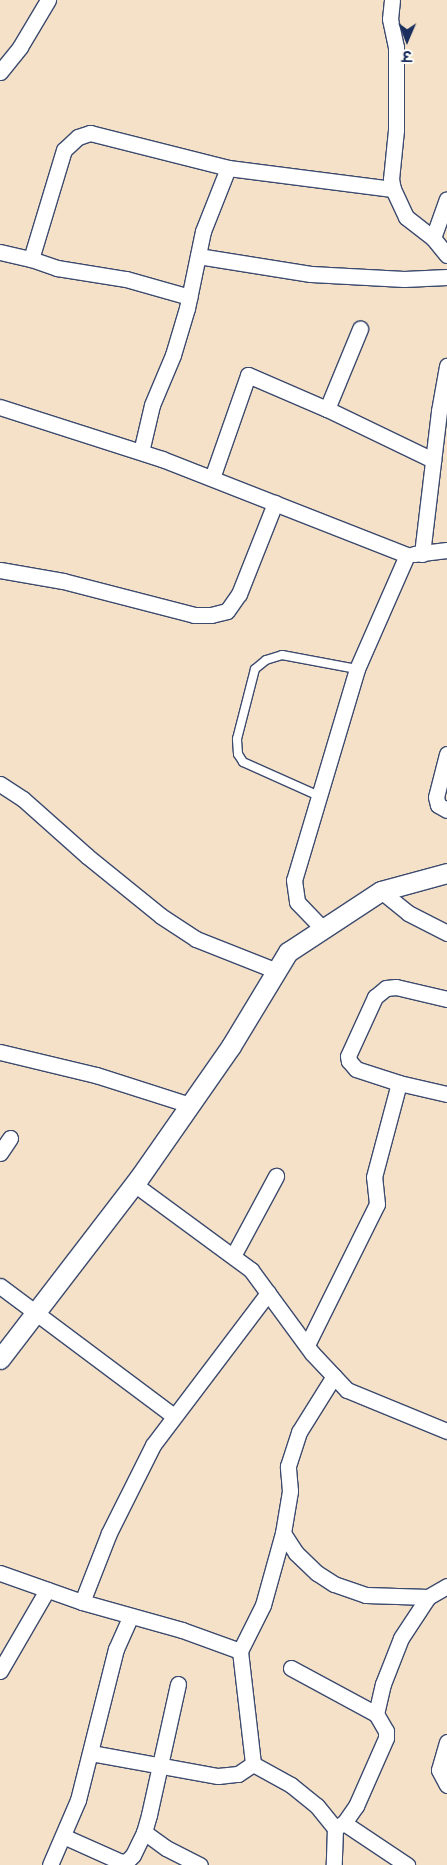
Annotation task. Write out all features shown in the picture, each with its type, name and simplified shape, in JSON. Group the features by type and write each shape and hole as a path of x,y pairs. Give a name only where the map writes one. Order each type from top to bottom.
{"street":[{"path":"0,72 20,48 48,0"},
{"path":"392,0 390,19 396,47 396,130 391,179 393,189 406,216 433,238 447,255"},
{"path":"32,259 47,202 64,150 78,136 90,133 228,168 393,189"},
{"path":"141,452 152,405 173,355 189,297 203,231 228,168"},
{"path":"433,238 447,199"},
{"path":"0,252 32,259 57,268 126,279 189,297"},
{"path":"198,256 311,274 404,279 447,277"},
{"path":"327,409 360,329"},
{"path":"323,929 297,902 294,880 357,669 414,554 443,412 447,366"},
{"path":"212,478 248,375 327,409 433,460"},
{"path":"0,407 141,452 414,554 447,550"},
{"path":"0,570 63,581 194,616 211,615 227,611 239,594 275,503"},
{"path":"447,754 436,797 438,805 447,810"},
{"path":"0,784 29,804 87,856 161,916 196,938 277,972"},
{"path":"0,1359 134,1184 190,1105 231,1046 288,952 381,891 447,873"},
{"path":"381,891 408,913 447,933"},
{"path":"447,999 396,987 386,988 375,997 348,1056 352,1067 400,1083 447,1094"},
{"path":"0,1052 96,1075 190,1105"},
{"path":"306,1345 377,1204 374,1177 400,1083"},
{"path":"0,1153 10,1138"},
{"path":"233,1256 276,1176"},
{"path":"134,1184 251,1270 306,1345 347,1390 447,1431"},
{"path":"0,1286 174,1416"},
{"path":"82,1602 109,1533 153,1445 268,1293"},
{"path":"253,1764 240,1651 263,1605 283,1533 290,1491 288,1466 298,1432 334,1376"},
{"path":"283,1533 296,1553 316,1573 334,1584 366,1595 428,1597"},
{"path":"0,1573 82,1602 182,1630 240,1651"},
{"path":"376,1714 383,1684 401,1638 428,1597 447,1586"},
{"path":"0,1671 47,1590"},
{"path":"50,1865 78,1800 116,1649 131,1616"},
{"path":"291,1668 376,1714 386,1731 386,1738 370,1778 356,1806 340,1826 334,1865"},
{"path":"63,1836 121,1862 127,1861 133,1855 144,1832 178,1684"},
{"path":"447,1742 439,1770 447,1785"},
{"path":"91,1753 161,1764 218,1776 238,1774 253,1764"},
{"path":"253,1764 291,1785 340,1826 407,1865"},
{"path":"144,1832 166,1848 200,1865"}],"lane":[{"path":"320,796 243,762 238,754 237,738 255,669 266,660 282,655 357,669"}]}
